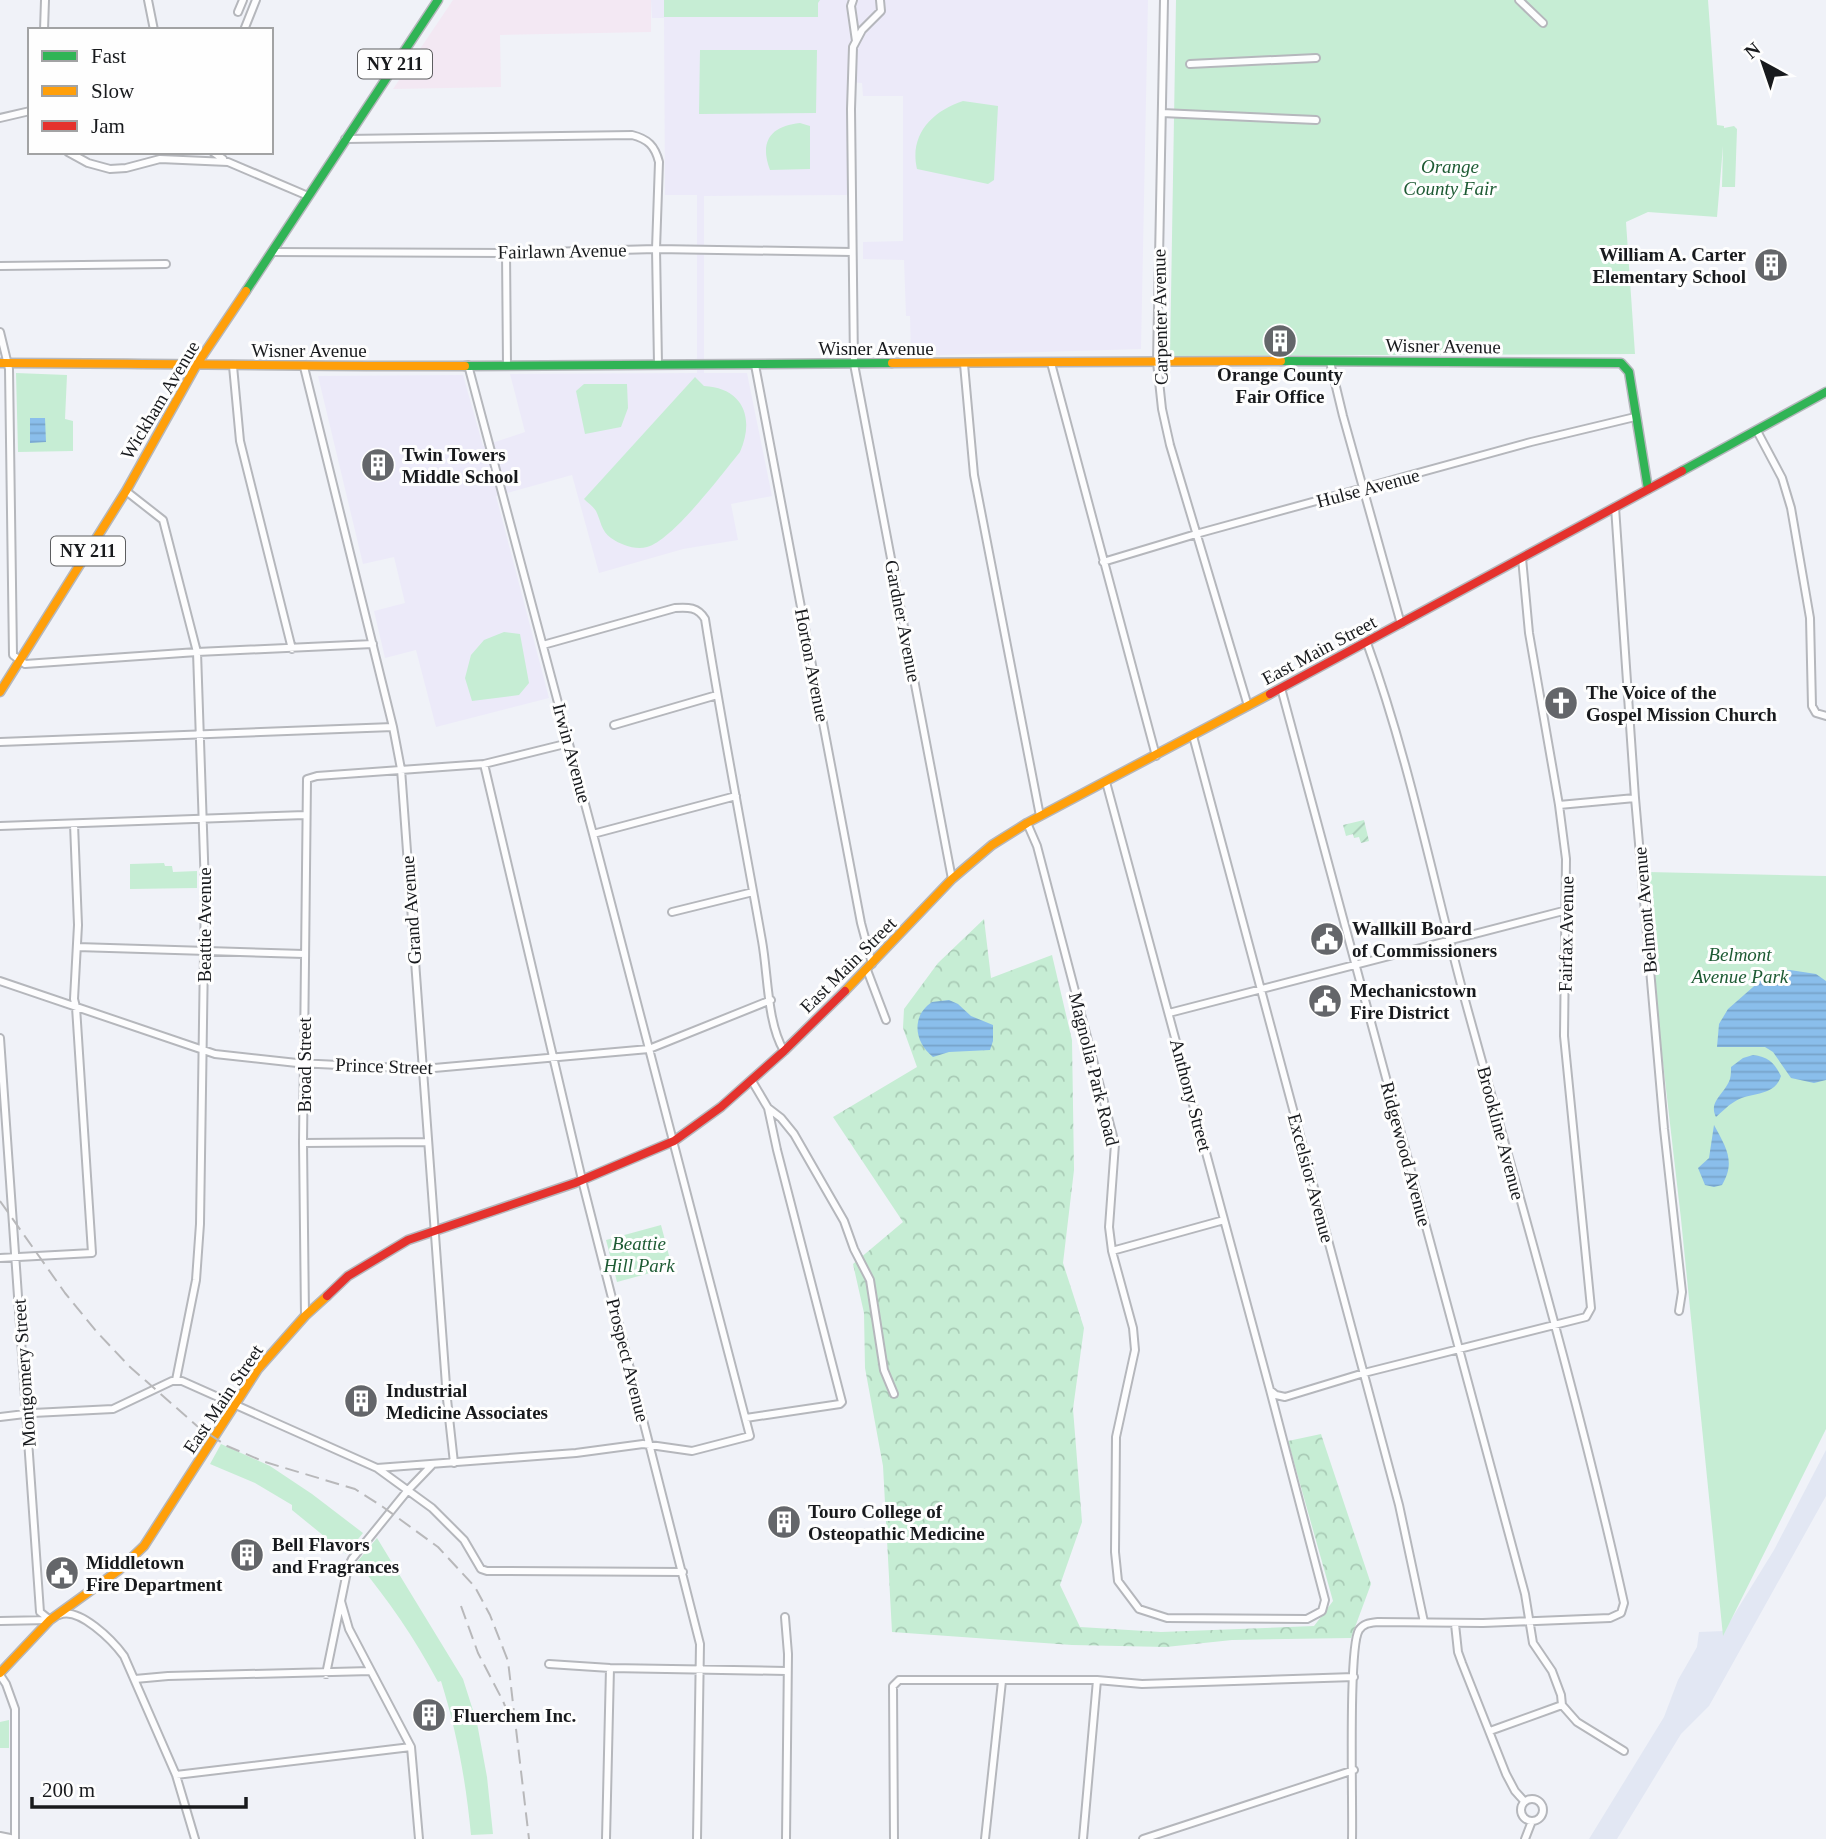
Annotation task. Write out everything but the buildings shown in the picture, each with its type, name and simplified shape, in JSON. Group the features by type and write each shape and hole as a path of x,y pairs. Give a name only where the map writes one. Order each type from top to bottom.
{"main road":[{"name":"Wickham Avenue","path":"0,692 125,491 197,364 438,0"},
{"name":"Wisner Avenue","path":"4,363 304,367 1157,362 1621,363 1629,372 1648,489"},
{"name":"East Main Street","path":"0,1674 50,1620 119,1570 144,1546 258,1369 305,1316 348,1276 391,1249 435,1230 492,1213 583,1180 674,1141 752,1081 870,967 952,879 992,845 1027,823 1367,643 1826,393"}],"street":[{"path":"44,28 45,0"},
{"path":"148,0 153,28"},
{"path":"238,12 243,0"},
{"path":"245,28 256,0"},
{"name":"Gardner Avenue","path":"853,0 851,6 856,41 853,47 851,85 854,364 952,879"},
{"path":"856,41 862,30 881,11 880,0"},
{"name":"Carpenter Avenue","path":"1164,0 1157,362 1170,445 1248,706"},
{"path":"1519,0 1543,23"},
{"path":"1190,64 1316,58"},
{"path":"0,118 28,111"},
{"path":"1162,113 1316,120"},
{"path":"345,139 632,135 643,138 652,145 658,158 658,364"},
{"path":"72,154 88,163 110,169 134,167 167,154"},
{"path":"216,154 228,162 308,196"},
{"path":"160,159 228,162"},
{"name":"Fairlawn Avenue","path":"272,252 506,253 656,249 852,252"},
{"path":"506,253 507,365"},
{"path":"0,266 166,264"},
{"path":"0,332 4,363 13,655 20,661 25,664 197,652 373,644"},
{"path":"1330,362 1401,624"},
{"path":"1051,363 1156,756"},
{"path":"964,364 974,475 1040,816"},
{"name":"Irwin Avenue","path":"468,365 746,1418"},
{"name":"Horton Avenue","path":"755,365 861,923 870,967 886,1020"},
{"path":"233,366 240,441 292,649"},
{"name":"Grand Avenue","path":"304,367 373,644 401,769 454,1462"},
{"name":"Hulse Avenue","path":"1103,562 1531,442 1635,417"},
{"path":"1757,431 1782,478 1791,508 1810,618 1812,706 1816,713 1826,716"},
{"name":"Beattie Avenue","path":"125,491 163,520 197,652 204,951 198,1262 176,1380"},
{"name":"Belmont Avenue","path":"1615,507 1635,798 1664,1129 1682,1292 1679,1311"},
{"name":"Fairfax Avenue","path":"1522,558 1529,633 1566,859 1564,1035 1591,1308 1584,1318 1554,1325"},
{"path":"543,645 675,608 696,610 705,619 779,1044 784,1051"},
{"name":"Brookline Avenue","path":"1367,643 1402,758 1554,1325 1624,1603 1621,1613 1610,1618 1527,1620"},
{"name":"Ridgewood Avenue","path":"1282,688 1525,1594 1527,1620 1533,1643 1552,1671 1562,1705"},
{"path":"614,725 717,695"},
{"path":"0,742 393,727"},
{"name":"Excelsior Avenue","path":"1193,736 1399,1505 1424,1622"},
{"path":"401,769 484,764 569,743"},
{"name":"Prospect Avenue","path":"484,764 583,1180 700,1644 697,1839"},
{"name":"Broad Street","path":"305,1316 303,1143 306,1063 304,954 307,779 401,769"},
{"name":"Anthony Street","path":"1106,782 1270,1390"},
{"path":"593,834 736,796"},
{"path":"1559,805 1635,798"},
{"path":"0,826 305,815"},
{"name":"Magnolia Park Road","path":"1027,823 1037,846 1115,1144 1109,1227 1112,1251 1133,1328 1135,1350 1116,1437 1115,1552 1118,1581 1139,1609 1167,1618 1307,1619 1322,1611 1325,1600 1270,1390"},
{"path":"0,1258 92,1253 74,999 78,884 74,824"},
{"path":"672,912 753,892"},
{"path":"1169,1013 1567,910"},
{"path":"77,947 304,954"},
{"name":"Prince Street","path":"0,981 215,1054 306,1063 423,1069 649,1049 771,1000"},
{"name":"Montgomery Street","path":"0,1038 40,1612 50,1620"},
{"path":"377,1468 576,1453 643,1444 692,1451 750,1436 746,1418 840,1404 842,1398 768,1108 752,1081"},
{"path":"768,1108 781,1118 794,1134 844,1221 854,1249 870,1280 884,1370 894,1394"},
{"path":"303,1143 428,1142"},
{"path":"1112,1251 1224,1220"},
{"path":"1270,1390 1285,1397 1364,1373 1554,1325"},
{"path":"0,1417 26,1413 113,1409 176,1380 182,1381 377,1468 447,1523 464,1540 481,1569 683,1572"},
{"path":"326,1674 348,1567 352,1559 432,1465"},
{"path":"341,1601 349,1629 411,1747 419,1839"},
{"path":"0,1621 50,1620 65,1612 76,1614 113,1642 135,1679 176,1775 195,1839"},
{"path":"785,1617 786,1839"},
{"path":"1352,1839 1355,1641 1361,1627 1367,1623 1378,1622 1527,1620"},
{"path":"1455,1623 1458,1652 1506,1774 1524,1801"},
{"path":"549,1664 610,1668 786,1671"},
{"path":"606,1839 610,1668"},
{"path":"135,1679 168,1675 326,1674 371,1671"},
{"path":"0,1674 15,1709 15,1839 0,1836"},
{"path":"894,1839 893,1686 899,1680 1097,1680 1142,1684 1354,1677"},
{"path":"1083,1839 1097,1680"},
{"path":"985,1839 1002,1681"},
{"path":"1490,1731 1562,1705 1577,1722 1623,1751"},
{"path":"176,1775 411,1747"},
{"path":"1143,1839 1354,1770"},
{"path":"1534,1799 1542,1806 1541,1816 1532,1821 1526,1820 1521,1814 1524,1801 1534,1799"},
{"path":"1525,1839 1532,1821"}],"shaded area":[{"path":"453,0 651,0 651,32 500,35 501,87 393,89"},
{"path":"651,0 1148,0 1141,349 911,356 904,260 863,259 863,242 903,241 903,96 863,96 862,83 847,82 847,195 704,196 704,373 747,373 772,496 731,504 738,540 683,549 599,573 572,475 496,496 549,698 436,727 416,650 385,658 374,611 405,603 394,557 363,564 318,376 463,375 483,446 525,432 510,374 697,373 697,195 665,195 664,18 652,18"},
{"path":"1826,1450 1826,1496 1709,1706 1681,1734 1617,1839 1589,1839 1664,1717 1678,1680 1697,1647 1699,1632 1724,1631 1774,1550"}],"green space":[{"path":"664,0 820,0 818,17 664,17"},
{"name":"Orange County Fair","path":"1176,0 1708,0 1717,125 1724,128 1734,126 1737,129 1735,187 1722,187 1723,146 1717,217 1648,212 1626,222 1635,354 1170,356"},
{"path":"700,50 817,50 816,113 699,114"},
{"path":"963,101 998,106 994,180 988,184 917,169 916,145 925,126 942,111"},
{"path":"800,123 810,126 810,169 770,170 766,151 770,137 782,128"},
{"path":"16,373 67,375 65,419 73,421 73,451 18,452"},
{"path":"695,377 704,386 728,392 742,407 746,428 740,452 683,520 658,542 642,548 619,543 605,532 596,511 584,499"},
{"path":"584,384 627,384 628,408 621,427 585,434 576,391"},
{"path":"504,632 520,634 529,683 519,695 472,701 465,678 471,655 484,640"},
{"path":"1364,820 1369,841 1361,843 1359,837 1354,838 1353,834 1346,836 1343,825"},
{"path":"164,863 165,866 172,866 173,872 197,871 197,888 130,889 130,864"},
{"name":"Belmont Avenue Park","path":"1648,872 1826,876 1826,1429 1723,1636 1659,1028"},
{"path":"984,919 991,978 1052,955 1072,1040 1074,1170 1063,1263 1084,1328 1073,1409 1082,1522 1060,1585 1080,1627 1161,1632 1314,1626 1333,1601 1288,1441 1321,1434 1371,1584 1351,1638 1232,1640 1166,1647 1072,1645 892,1632 883,1466 865,1368 864,1313 853,1264 903,1222 833,1117 917,1067 903,1028 904,1009 938,963"},
{"name":"Beattie Hill Park","path":"661,1225 672,1267 617,1282 606,1240"},
{"path":"221,1444 270,1466 363,1533 346,1554 292,1510 292,1505 255,1483 210,1464"},
{"path":"377,1538 463,1679 477,1723 487,1777 493,1834 471,1835 460,1757 441,1681 438,1682 400,1620 357,1562"},
{"path":"9,1720 9,1748 0,1748 0,1722"}],"water":[{"path":"30,418 45,418 46,442 30,443"},
{"path":"1790,970 1816,974 1826,981 1826,1080 1814,1083 1791,1078 1773,1052 1765,1047 1717,1047 1719,1024 1728,1009 1769,973"},
{"path":"949,1000 971,1016 993,1025 990,1050 949,1052 933,1057 927,1051 919,1037 918,1022 921,1014 932,1002"},
{"path":"1753,1055 1763,1057 1773,1064 1781,1076 1778,1083 1767,1091 1734,1102 1716,1117 1714,1106 1728,1084 1731,1067 1743,1058"},
{"path":"1714,1125 1729,1162 1722,1185 1714,1187 1705,1185 1698,1168 1709,1158"}],"railway":[{"path":"0,1201 65,1293 96,1331 129,1366 197,1426 227,1446 265,1462 355,1489 438,1547 475,1587 490,1615 508,1661 529,1839"},
{"path":"461,1606 478,1653 511,1721"}],"traffic: fast":[{"path":"246,291 438,0"},
{"path":"1281,361 1621,363 1629,372 1648,489"},
{"path":"465,366 892,363"},
{"path":"1682,471 1826,392"}],"traffic: slow":[{"path":"0,692 126,491 197,364 246,291"},
{"path":"892,363 1281,361"},
{"path":"0,363 465,366"},
{"path":"845,991 952,879 992,845 1027,823 1270,694"},
{"path":"0,1673 50,1620 119,1570 144,1546 258,1369 305,1316 327,1296"}],"traffic: jam":[{"path":"1270,694 1682,471"},
{"path":"327,1296 348,1276 408,1240 575,1183 674,1141 721,1107 784,1051 845,991"}],"place":[{"name":"William A. Carter Elementary School","path":"1771,265"},
{"name":"Orange County Fair Office","path":"1280,341"},
{"name":"Twin Towers Middle School","path":"378,465"},
{"name":"The Voice of the Gospel Mission Church","path":"1561,703"},
{"name":"Wallkill Board of Commissioners","path":"1327,939"},
{"name":"Mechanicstown Fire District","path":"1325,1001"},
{"name":"Industrial Medicine Associates","path":"361,1401"},
{"name":"Touro College of Osteopathic Medicine","path":"784,1522"},
{"name":"Bell Flavors and Fragrances","path":"247,1555"},
{"name":"Middletown Fire Department","path":"62,1573"},
{"name":"Fluerchem Inc.","path":"429,1715"}]}
